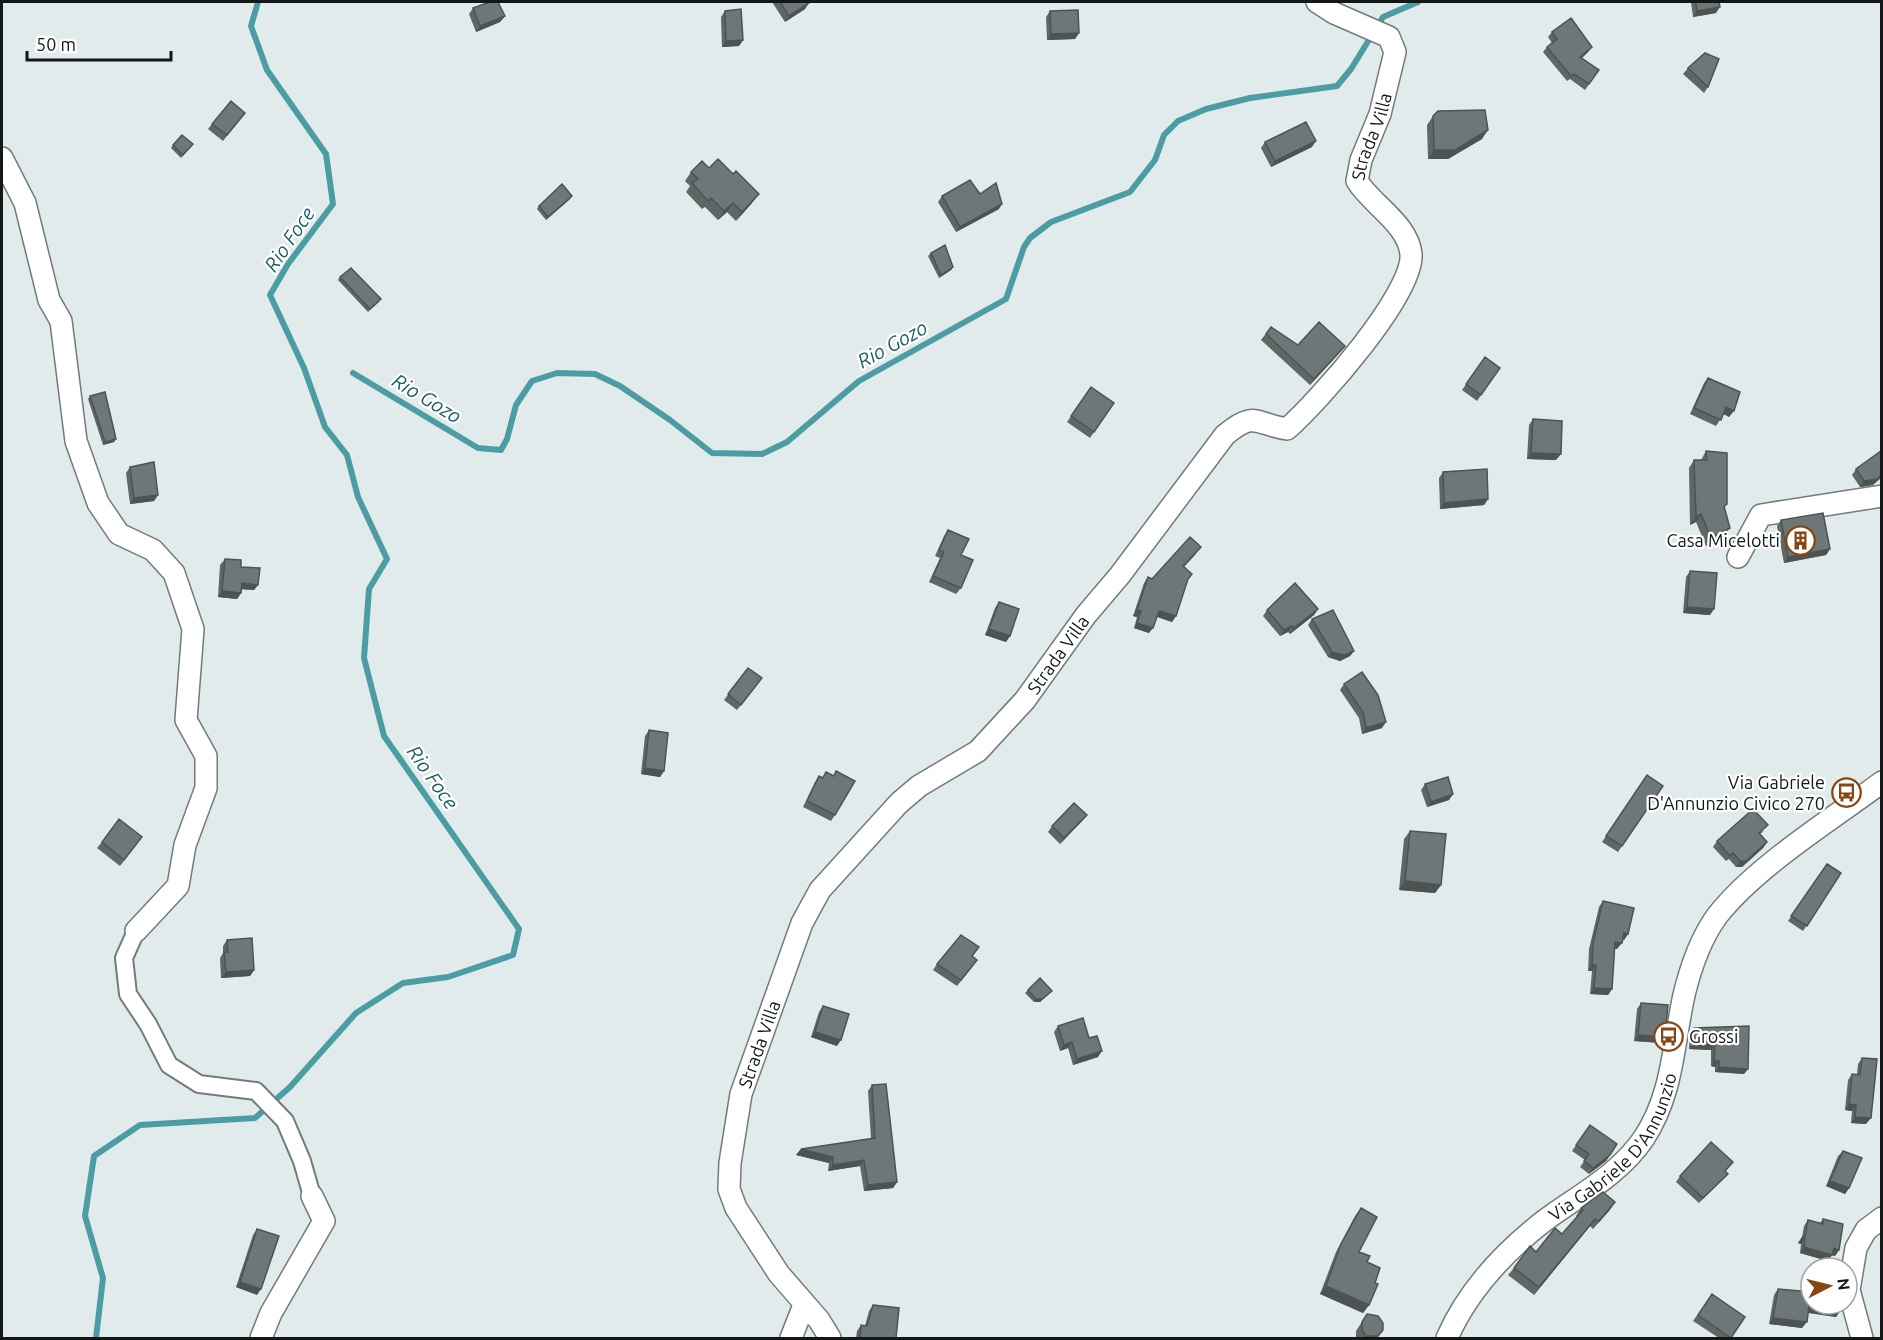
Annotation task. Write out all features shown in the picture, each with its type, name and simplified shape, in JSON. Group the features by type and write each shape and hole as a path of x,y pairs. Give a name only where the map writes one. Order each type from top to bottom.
{"street":[{"name":"Strada Villa","path":"830,1338 819,1320 779,1274 736,1208 729,1189 730,1163 741,1094 802,923 820,890 898,802 919,786 978,751 1025,700 1086,615 1120,574 1225,435 1241,422 1250,419 1287,429 1306,413 1339,375 1394,299 1405,280 1411,255 1404,235 1366,195 1357,181 1361,160 1380,114 1395,52 1389,37 1334,13 1317,2"},
{"path":"2,158 25,203 49,300 61,321 76,441 98,503 120,534 153,550 174,573 193,629 186,720 206,756 206,788 185,845 178,886 136,931 124,958 128,994 148,1024 169,1065 199,1084 256,1091 285,1121 302,1161 312,1196 324,1221 271,1313 261,1338"},
{"path":"1738,557 1761,515 1881,496"},
{"name":"Via Gabriele D'Annunzio","path":"1447,1338 1478,1284 1504,1254 1544,1221 1617,1170 1644,1138 1666,1096 1685,995 1699,952 1716,918 1739,891 1881,782"},
{"path":"1862,1338 1849,1290 1856,1248 1866,1230 1881,1218"},
{"path":"791,1338 804,1305"}],"building":[{"path":"490,2 498,2 505,16 480,26 473,8"},
{"path":"780,2 808,2 809,3 789,16"},
{"path":"1696,2 1719,2 1720,7 1697,11"},
{"path":"741,9 743,40 726,41 725,11"},
{"path":"1078,10 1079,33 1051,34 1050,11"},
{"path":"1571,18 1592,47 1580,57 1599,70 1589,84 1574,74 1571,76 1547,47 1557,39 1552,32"},
{"path":"1705,53 1719,59 1708,87 1688,68"},
{"path":"231,101 245,113 227,135 212,124"},
{"path":"1485,110 1488,130 1455,150 1434,150 1433,116 1438,111"},
{"path":"1306,122 1316,141 1275,161 1265,142"},
{"path":"182,135 193,144 183,155 173,145"},
{"path":"718,159 733,174 736,171 759,194 742,212 733,203 724,211 711,198 708,201 692,183 698,179 691,172 702,161 709,168"},
{"path":"970,180 980,194 996,183 1002,204 960,227 942,196"},
{"path":"562,184 572,196 548,217 539,206"},
{"path":"945,245 953,267 941,275 931,253"},
{"path":"351,268 381,299 370,309 340,277"},
{"path":"1319,322 1345,346 1314,379 1266,334 1271,327 1298,345"},
{"path":"1485,357 1500,368 1481,395 1466,384"},
{"path":"1708,378 1740,392 1734,411 1726,407 1721,420 1694,408"},
{"path":"1091,387 1114,403 1094,432 1071,416"},
{"path":"105,392 116,439 105,442 90,396"},
{"path":"1533,419 1562,421 1561,454 1531,453"},
{"path":"1706,451 1727,453 1727,504 1724,506 1730,528 1711,538 1701,514 1696,517 1694,460 1707,460"},
{"path":"1881,451 1881,475 1877,479 1864,481 1856,469"},
{"path":"154,462 158,495 134,498 130,467"},
{"path":"1487,469 1488,499 1444,503 1443,472"},
{"name":"Casa Micelotti","path":"1823,513 1830,549 1788,557 1781,520"},
{"path":"948,530 969,539 961,555 973,560 961,588 933,576 944,552 939,550"},
{"path":"1190,537 1201,547 1183,566 1192,574 1188,579 1176,616 1159,611 1153,628 1137,623 1141,611 1137,610 1148,577 1152,579"},
{"path":"225,559 241,560 241,567 260,568 258,585 242,583 241,593 222,591"},
{"path":"1690,571 1717,573 1714,609 1687,607"},
{"path":"1295,583 1318,609 1294,628 1292,626 1284,630 1267,610"},
{"path":"999,602 1019,609 1010,636 989,629"},
{"path":"1333,610 1354,651 1344,655 1332,652 1312,619"},
{"path":"748,668 762,678 741,705 728,694"},
{"path":"1362,672 1378,695 1386,722 1366,728 1363,712 1344,684"},
{"path":"649,730 668,733 664,771 645,768"},
{"path":"836,771 855,781 835,815 807,801 819,776 823,778 826,772 834,776"},
{"path":"1647,775 1663,786 1622,846 1606,836"},
{"path":"1448,777 1453,794 1431,802 1425,784"},
{"path":"1074,803 1087,815 1064,838 1052,826"},
{"path":"1753,809 1768,825 1759,833 1767,842 1746,861 1740,861 1733,853 1730,856 1717,841"},
{"path":"119,819 142,837 124,860 102,842"},
{"path":"1410,831 1446,834 1441,885 1405,881"},
{"path":"1827,864 1841,873 1807,926 1791,916"},
{"path":"1603,901 1634,908 1628,934 1624,933 1622,943 1615,942 1612,989 1594,988 1596,965 1592,965 1593,943"},
{"path":"961,935 979,947 972,956 977,960 961,980 937,964"},
{"path":"252,938 254,970 226,972 224,952 228,952 227,940"},
{"path":"1040,978 1052,991 1042,999 1036,999 1028,990"},
{"path":"1641,1003 1668,1005 1665,1037 1638,1035"},
{"path":"823,1006 849,1014 841,1040 815,1032"},
{"path":"1083,1018 1089,1038 1097,1036 1102,1051 1077,1059 1072,1042 1064,1045 1058,1026"},
{"path":"1749,1026 1748,1069 1719,1067 1719,1061 1714,1061 1715,1045 1693,1044 1694,1028"},
{"path":"1862,1058 1877,1059 1871,1118 1855,1117 1856,1105 1849,1104 1852,1074 1860,1075"},
{"path":"886,1084 897,1182 868,1185 864,1160 833,1165 833,1157 801,1149 875,1138 872,1085"},
{"path":"1590,1125 1617,1144 1610,1155 1593,1168 1584,1161 1589,1154 1576,1145"},
{"path":"1711,1142 1733,1162 1725,1171 1728,1174 1703,1198 1680,1176"},
{"path":"1843,1151 1862,1158 1849,1188 1830,1181"},
{"path":"1603,1192 1615,1202 1599,1221 1595,1219 1539,1287 1514,1268 1530,1246 1536,1252 1555,1228 1562,1234 1583,1210 1581,1208"},
{"path":"1361,1208 1377,1217 1359,1252 1370,1256 1367,1262 1380,1268 1375,1283 1378,1284 1369,1305 1326,1286 1341,1244"},
{"path":"1823,1219 1843,1224 1839,1250 1834,1248 1832,1255 1804,1247 1805,1238 1802,1237 1805,1237 1808,1220 1823,1224"},
{"path":"257,1229 279,1236 261,1289 240,1282"},
{"path":"1778,1289 1799,1291 1799,1316 1808,1316 1807,1322 1773,1318"},
{"path":"1712,1294 1745,1317 1731,1338 1698,1315"},
{"path":"873,1305 899,1308 896,1338 860,1338 861,1325 867,1326"},
{"path":"1367,1314 1378,1316 1383,1323 1383,1330 1378,1336 1366,1336 1362,1330 1362,1322"}],"waterway":[{"name":"Rio Foce","path":"96,1338 103,1278 85,1216 94,1156 140,1125 255,1118 290,1087 356,1013 403,983 448,977 513,955 519,929 384,736 364,658 369,589 387,559 358,497 347,455 325,427 304,368 270,295 288,264 333,204 326,154 267,70 251,26 258,2"},
{"name":"Rio Gozo","path":"353,373 478,448 501,450 507,439 516,405 532,381 557,373 595,374 620,386 670,420 712,453 762,454 787,442 859,381 1006,299 1024,247 1030,238 1051,222 1130,192 1155,160 1164,135 1178,121 1206,109 1250,98 1337,86 1351,69 1383,17 1418,2"}],"place":[{"name":"Casa Micelotti","path":"1801,540"},
{"name":"Via Gabriele D'Annunzio Civico 270","path":"1846,792"},
{"name":"Grossi","path":"1668,1036"}]}
